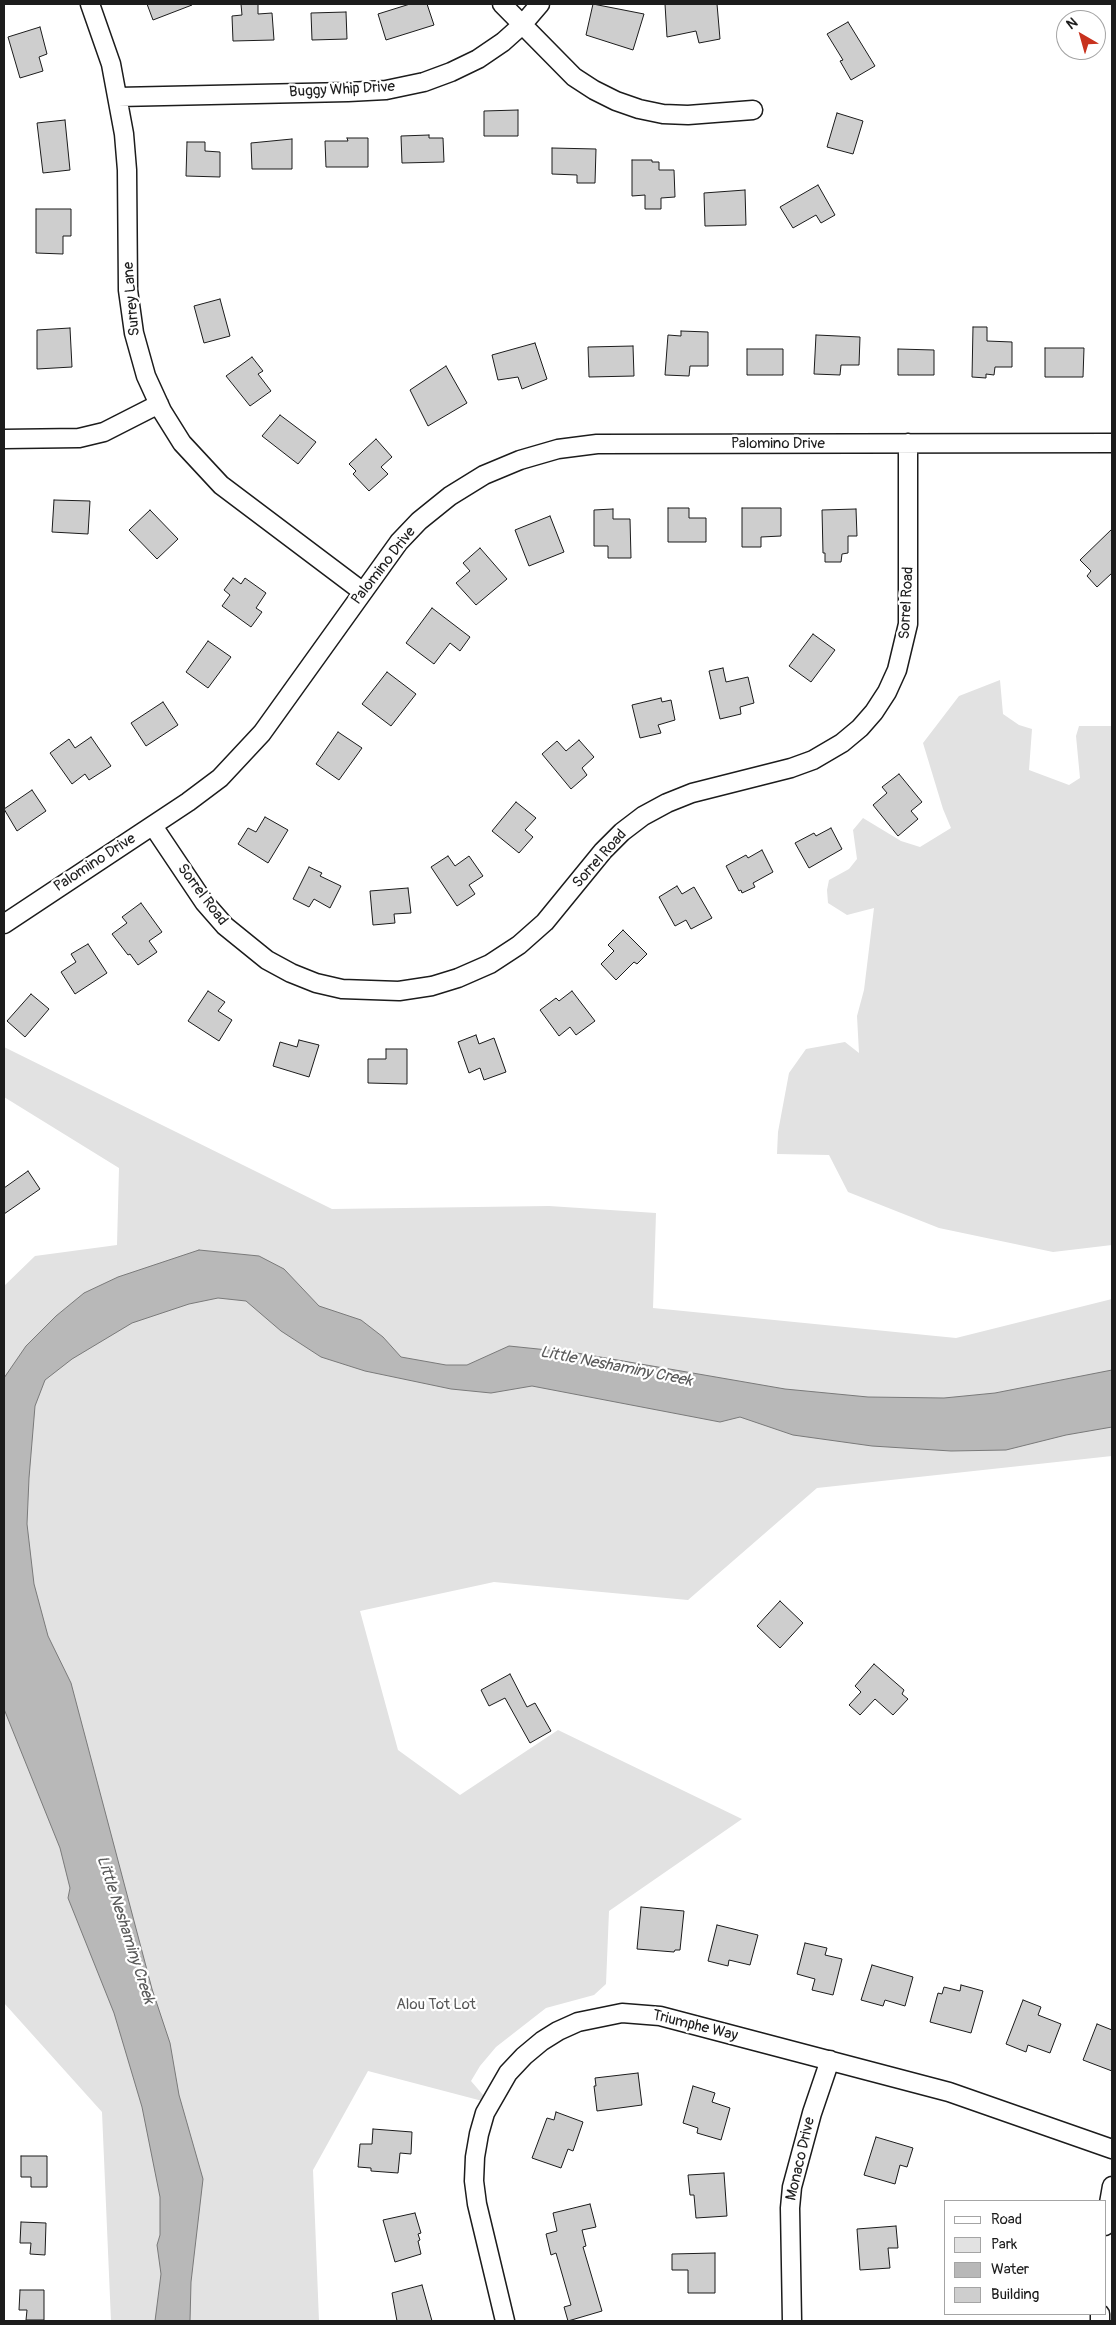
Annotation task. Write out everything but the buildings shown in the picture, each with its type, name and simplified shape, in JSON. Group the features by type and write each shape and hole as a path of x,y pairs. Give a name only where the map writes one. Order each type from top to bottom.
{"street":[{"name":"Surrey Lane","path":"90,4 111,64 118,97 127,170 130,311 139,354 159,404 182,443 221,485 363,592"},
{"path":"502,4 574,77 616,102 663,114 688,115 753,110"},
{"name":"Buggy Whip Drive","path":"118,97 348,92 386,90 424,82 478,59 503,42 522,25 540,4"},
{"path":"4,439 79,438 104,432 159,404"},
{"name":"Sorrel Road","path":"153,826 204,902 225,926 267,960 290,973 316,983 342,989 399,990 432,986 458,978 490,964 520,944 545,922 603,851 622,832 643,816 667,803 692,793 791,768 813,760 842,743 860,728 874,712 887,692 897,670 908,624 908,443"},
{"name":"Palomino Drive","path":"4,924 153,826 220,778 249,749 400,542 434,508 484,475 520,460 548,452 597,444 1112,443"},
{"name":"Triumphe Way","path":"505,2321 477,2204 474,2181 475,2157 485,2113 495,2093 524,2056 558,2030 593,2018 622,2014 660,2016 949,2092 1112,2149"},
{"name":"Monaco Drive","path":"792,2321 790,2208 792,2187 812,2113 830,2060"},
{"path":"1106,2220 1112,2186"}],"green space":[{"path":"1000,680 1003,714 1019,725 1032,729 1029,770 1069,785 1080,778 1076,736 1079,726 1112,726 1112,1245 1053,1252 939,1228 848,1192 829,1155 777,1154 778,1132 789,1073 806,1049 845,1042 859,1053 857,1016 864,990 874,908 847,915 828,903 827,890 829,880 849,869 857,859 853,830 863,818 901,841 920,847 951,828 943,809 923,743 959,696"},
{"name":"Alou Tot Lot","path":"4,1047 332,1209 549,1206 656,1213 653,1308 956,1338 1112,1299 1112,1456 817,1488 688,1600 494,1582 360,1611 398,1750 460,1795 558,1730 742,1819 609,1911 606,1984 594,1995 546,2008 496,2047 480,2066 471,2081 490,2103 368,2071 313,2170 319,2321 111,2321 102,2112 4,2003 4,1286 35,1256 117,1245 119,1168 4,1097"}],"water":[{"name":"Little Neshaminy Creek","path":"199,1250 259,1256 284,1269 319,1306 361,1320 383,1337 401,1357 446,1365 467,1365 509,1346 577,1353 785,1389 868,1397 944,1398 995,1393 1112,1370 1112,1427 1066,1435 1006,1450 951,1451 872,1446 793,1435 740,1417 720,1422 532,1386 491,1393 451,1389 365,1371 321,1357 281,1331 246,1301 218,1298 189,1304 132,1323 72,1359 45,1380 35,1406 29,1478 27,1524 34,1584 48,1636 71,1683 152,1989 170,2043 179,2095 203,2179 191,2282 190,2321 155,2321 161,2274 157,2245 160,2235 160,2197 142,2107 114,2013 68,1898 70,1888 60,1848 4,1709 4,1378 26,1346 56,1316 84,1293 118,1277"}]}
